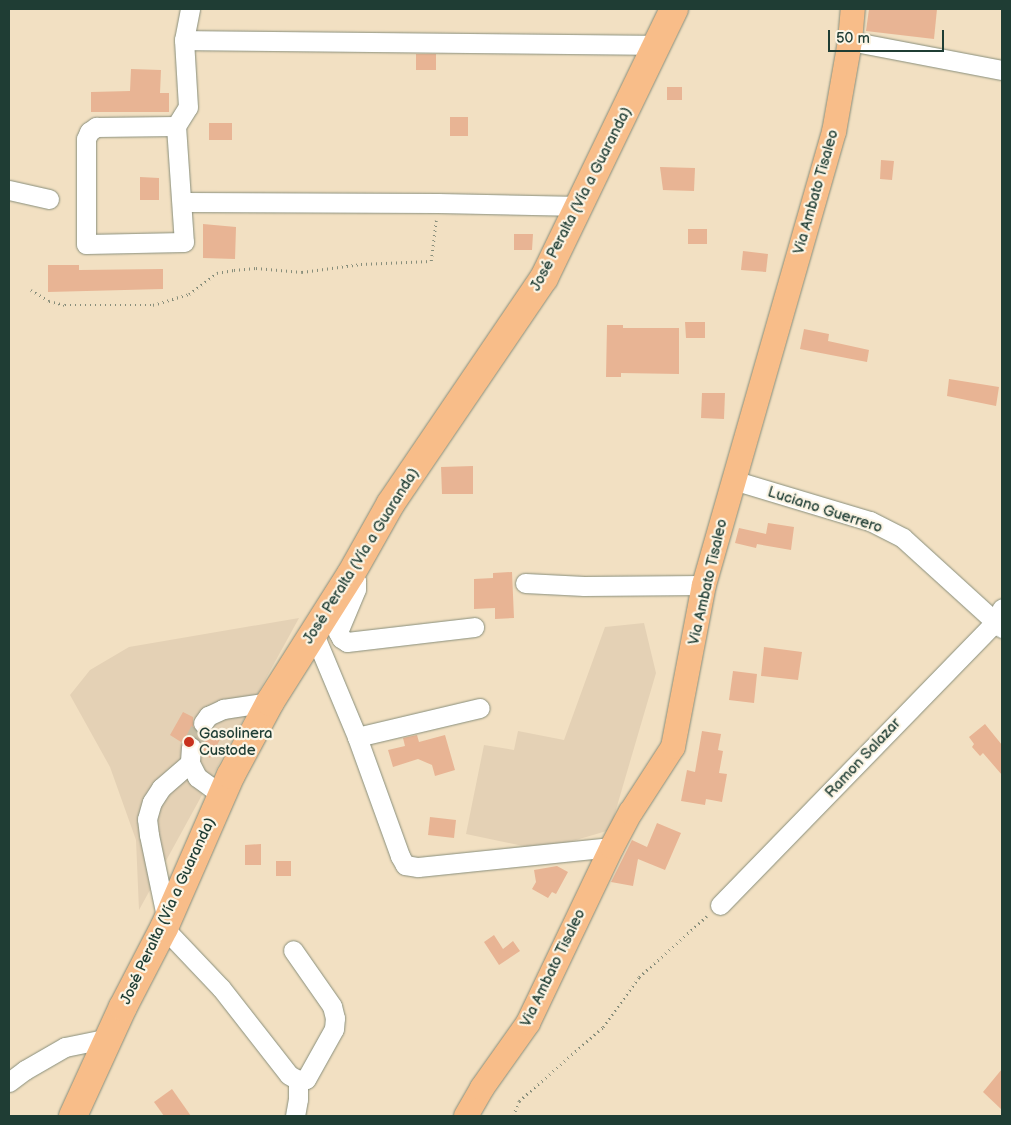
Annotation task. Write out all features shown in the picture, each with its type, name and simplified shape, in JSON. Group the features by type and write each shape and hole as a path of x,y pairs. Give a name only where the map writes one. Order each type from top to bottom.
{"highway":[{"name":"José Peralta (Vía a Guaranda)","path":"73,1116 108,1038 165,924 222,795 270,702 314,634 320,620 351,574 391,504 544,278 581,206 674,9"}],"main road":[{"name":"Via Ambato Tisaleo","path":"466,1116 482,1088 528,1024 612,847 631,812 673,747 704,585 834,132 850,41 853,9"}],"street":[{"path":"176,126 96,127 89,132 86,139 86,244 184,242 176,126 188,107 184,40 190,9"},
{"path":"184,40 657,45"},
{"path":"850,41 1002,70"},
{"path":"9,190 49,199"},
{"path":"182,202 438,203 581,206"},
{"name":"Luciano Guerrero","path":"733,480 870,521 903,538 1000,619"},
{"path":"351,574 356,581 356,589 338,632 340,638 347,642 474,627"},
{"path":"525,583 584,586 704,585"},
{"name":"Ramon Salazar","path":"720,905 1000,619"},
{"path":"314,634 335,691 357,737 400,856 405,865 418,867 612,847"},
{"path":"203,723 208,716 223,709 270,702"},
{"path":"357,737 480,708"},
{"path":"222,795 197,777 191,755 161,788 152,802 147,819 165,924 220,988 289,1075 298,1080 306,1079 334,1029 335,1018 332,1006 293,950"},
{"path":"9,1082 25,1070 65,1047 108,1038"},
{"path":"294,1116 298,1099 298,1080"}],"path":[{"path":"30,290 49,301 65,305 153,305 189,294 217,273 234,270 256,268 302,272 329,270 361,264 431,261 438,203"},
{"path":"513,1116 519,1100 603,1027 640,977 720,905"}],"shaded area":[{"path":"299,618 139,910 136,840 110,767 70,695 90,670 129,647"},
{"path":"644,623 656,673 610,830 542,850 466,834 484,745 514,750 518,731 564,740 605,627"}],"building":[{"path":"869,9 937,9 934,39 866,31"},
{"path":"416,54 436,54 436,70 416,70"},
{"path":"131,69 161,70 160,93 169,93 169,112 91,112 91,92 130,91"},
{"path":"667,87 682,87 682,100 667,100"},
{"path":"450,117 468,117 468,136 450,136"},
{"path":"209,123 232,123 232,140 209,140"},
{"path":"881,160 894,161 892,180 880,179"},
{"path":"660,167 695,168 694,191 663,190"},
{"path":"140,177 159,178 159,200 140,200"},
{"path":"203,224 236,227 235,259 203,258"},
{"path":"688,229 707,229 707,244 688,244"},
{"path":"514,234 533,234 532,250 514,250"},
{"path":"743,251 768,254 766,272 741,270"},
{"path":"48,265 79,265 79,270 163,269 163,289 48,292"},
{"path":"685,322 705,322 705,338 686,338"},
{"path":"607,325 623,325 623,328 679,328 679,374 621,373 621,377 606,377"},
{"path":"804,329 829,334 828,341 869,350 867,362 800,349"},
{"path":"949,379 999,387 996,406 947,396"},
{"path":"702,393 725,393 724,419 701,418"},
{"path":"473,466 473,494 442,494 441,467"},
{"path":"768,523 794,527 791,550 757,544 756,548 735,543 739,528 766,534"},
{"path":"512,572 514,618 495,619 495,608 474,609 474,579 493,578 493,573"},
{"path":"764,647 802,652 798,680 761,676"},
{"path":"733,671 757,674 754,703 729,700"},
{"path":"183,712 193,717 193,727 197,732 207,733 213,728 223,734 210,758 202,753 201,742 197,737 186,737 181,742 170,735"},
{"path":"985,724 1002,745 1002,775 983,753 980,756 972,747 974,744 969,737"},
{"path":"702,731 721,734 718,750 723,751 719,773 727,774 722,802 706,799 705,805 681,801 687,770 695,772"},
{"path":"417,735 419,742 445,735 455,770 435,776 432,765 418,759 393,767 388,750 405,746 403,738"},
{"path":"430,817 456,820 454,838 428,835"},
{"path":"657,823 681,833 665,870 638,859 633,886 611,882 632,840 647,847"},
{"path":"261,844 261,865 245,865 245,845"},
{"path":"276,861 291,861 291,876 276,876"},
{"path":"557,866 568,872 556,894 552,892 548,898 532,889 536,882 534,870"},
{"path":"494,935 503,949 513,941 520,951 499,965 484,942"},
{"path":"1002,1069 1002,1110 983,1092"},
{"path":"172,1089 191,1116 164,1116 154,1102"}],"tunnel":[{"path":"191,747 203,723"}],"place":[{"name":"Gasolinera Custode","path":"189,742"}]}
